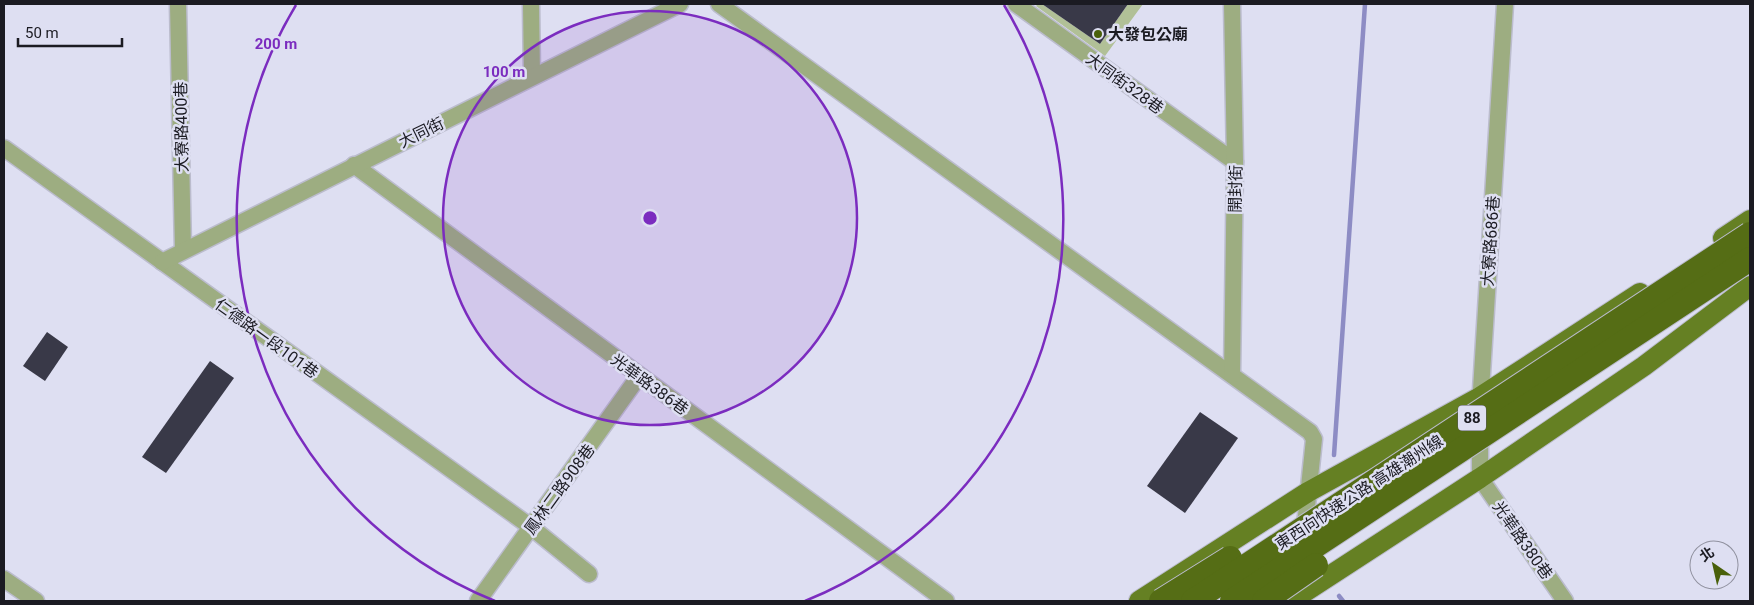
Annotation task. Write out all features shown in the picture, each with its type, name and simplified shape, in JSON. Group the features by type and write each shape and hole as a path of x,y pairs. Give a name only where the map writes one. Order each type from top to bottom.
{"highway":[{"name":"東西向快速公路 高雄潮州線","path":"1193,601 1481,404 1750,234"},
{"name":"東西向快速公路 高雄潮州線","path":"1232,601 1750,259"},
{"path":"1264,601 1626,349 1654,322"},
{"path":"1161,601 1481,404"}],"main road":[{"path":"1139,601 1308,492 1362,461 1481,404 1750,220"},
{"path":"1296,600 1644,366 1750,286"}],"street":[{"name":"大寮路400巷","path":"178,4 183,251"},
{"path":"531,4 532,77"},
{"name":"大同街","path":"162,262 680,4"},
{"path":"719,4 1310,432 1314,439 1296,600"},
{"name":"大同街328巷","path":"1016,4 1235,162"},
{"name":"開封街","path":"1232,4 1235,162 1232,375"},
{"name":"大寮路686巷","path":"1480,478 1481,404 1505,4"},
{"name":"仁德路一段101巷","path":"4,148 531,527 589,574"},
{"name":"光華路386巷","path":"354,166 946,601"},
{"name":"鳳林二路908巷","path":"478,601 639,376"},
{"name":"光華路380巷","path":"1480,478 1565,601"},
{"path":"4,578 36,601"}],"green space":[{"path":"1042,4 1100,44 1128,4 1143,4 1105,56 1036,6"}],"building":[{"name":"大發包公廟","path":"1042,4 1128,4 1100,44"},
{"path":"47,332 68,347 45,381 23,366"},
{"path":"210,361 234,378 166,473 142,457"},
{"path":"1200,412 1238,438 1185,513 1147,486"}],"waterway":[{"path":"1334,455 1365,4"},
{"path":"1339,596 1343,601"}],"place":[{"name":"大發包公廟","path":"1098,34"}]}
